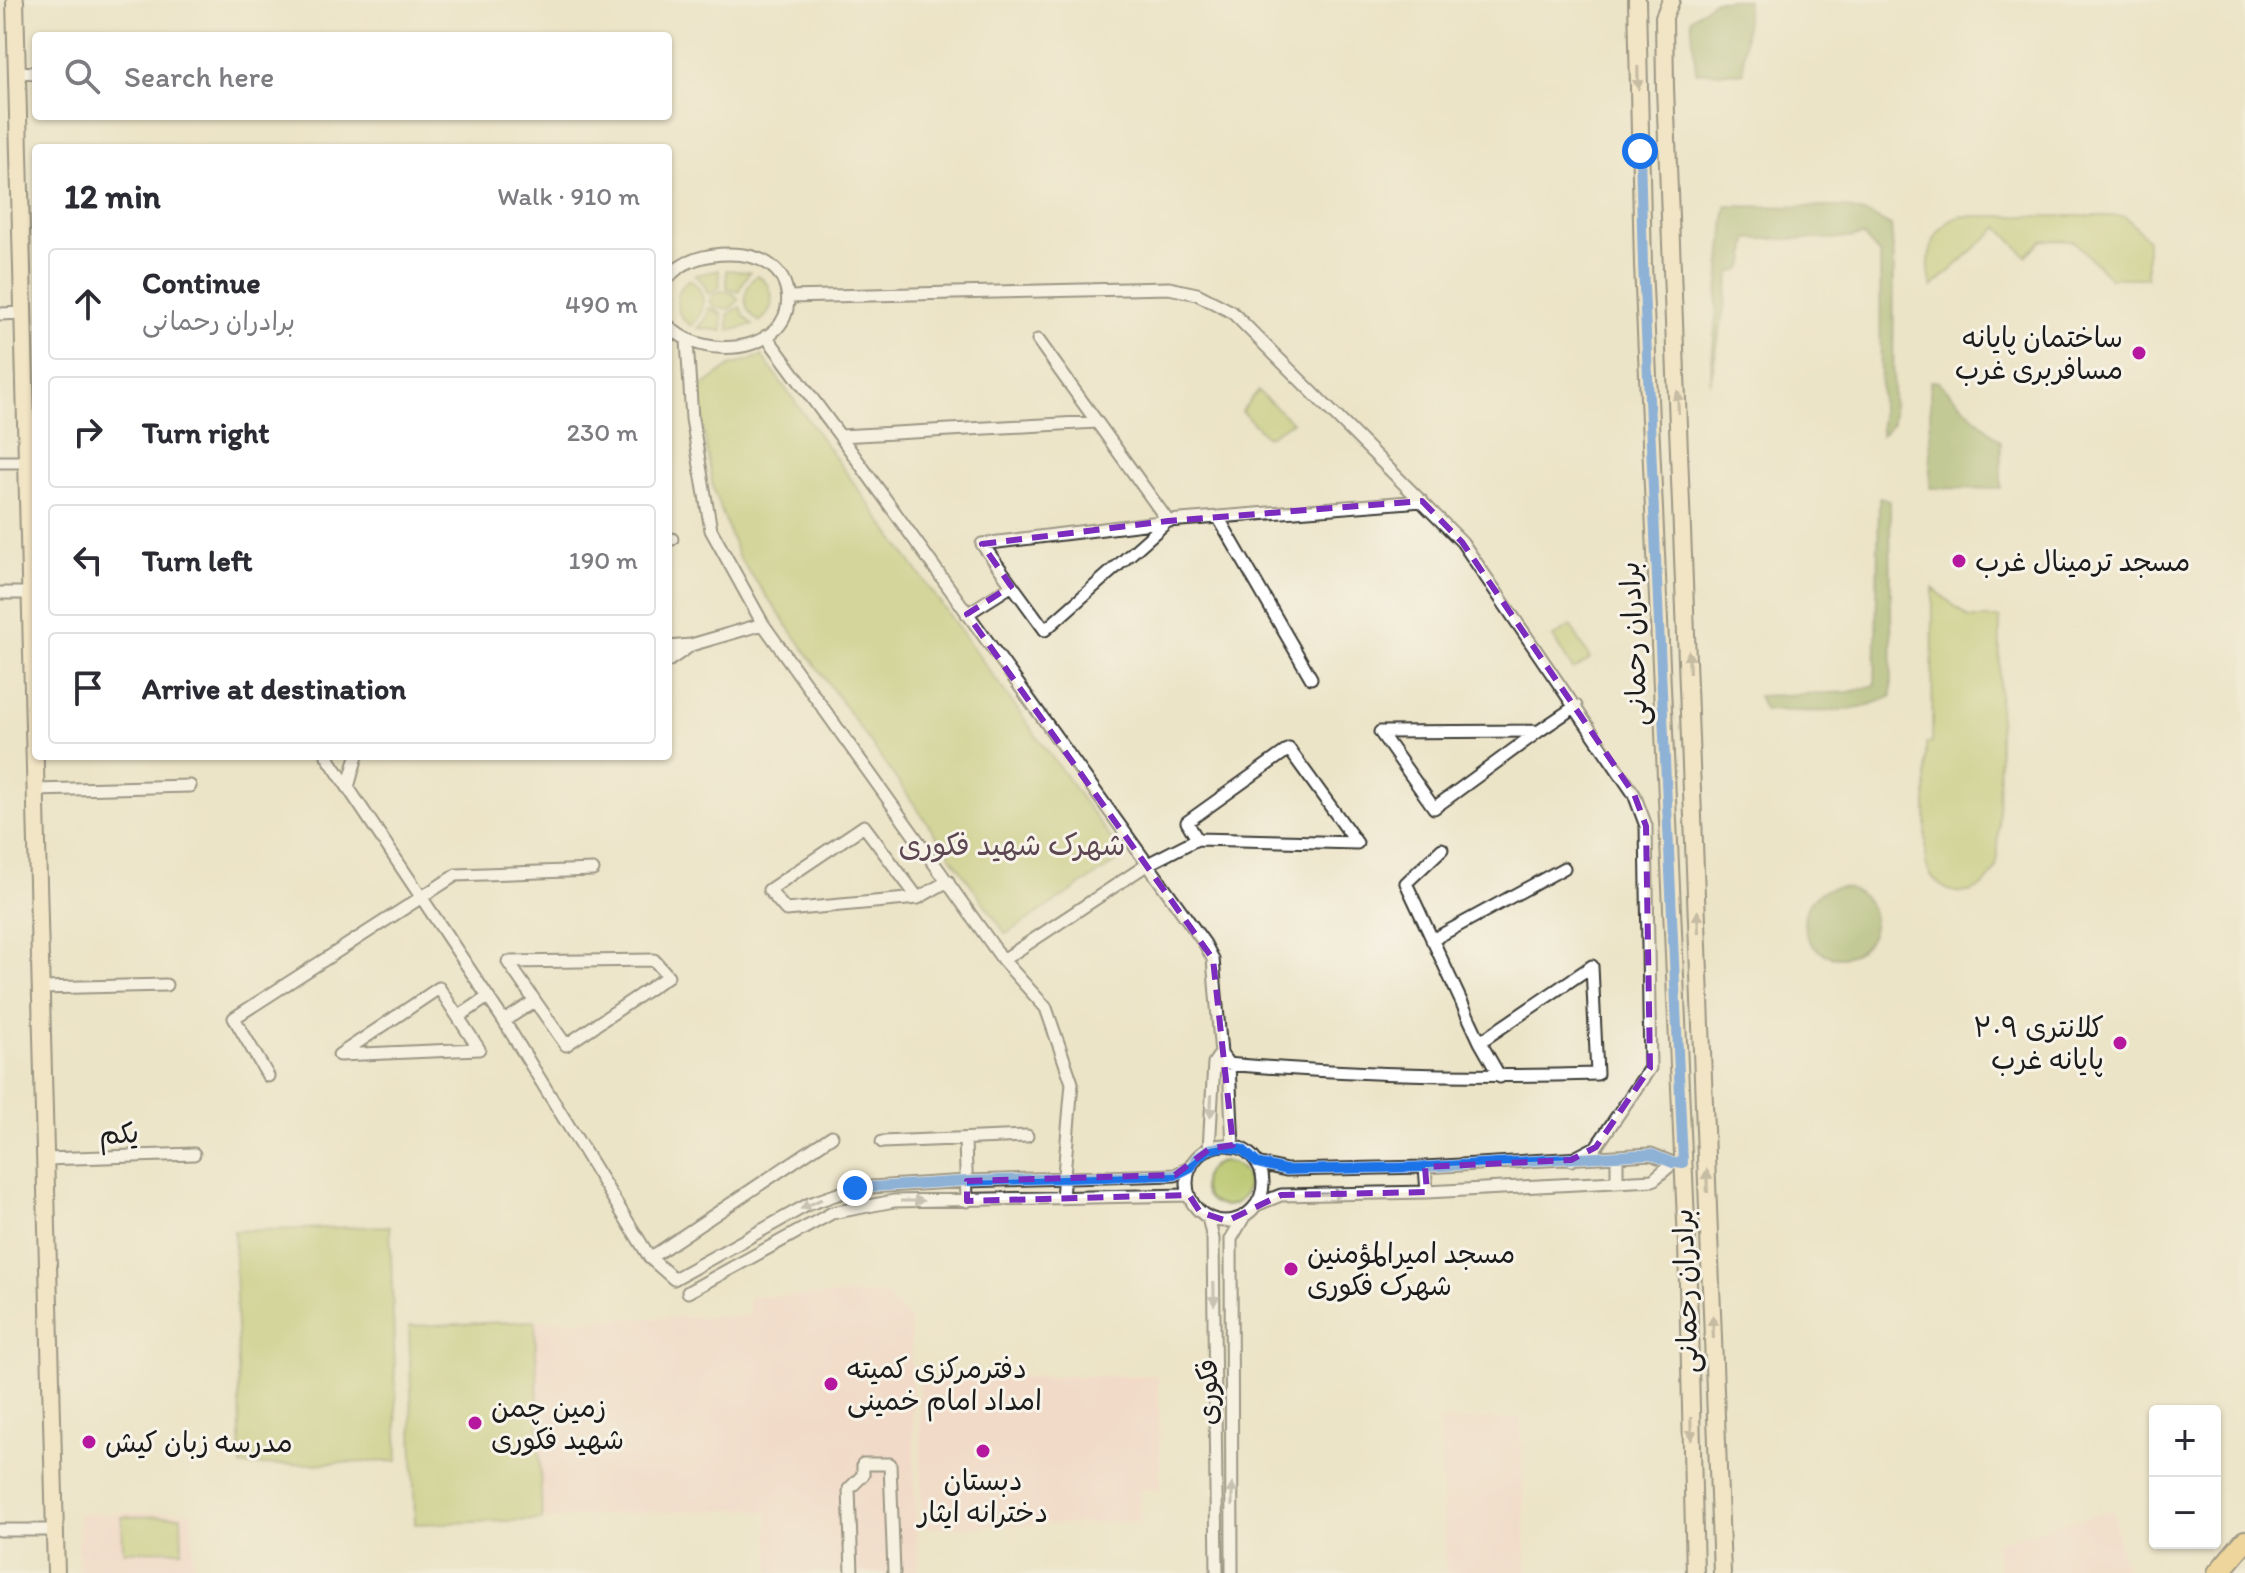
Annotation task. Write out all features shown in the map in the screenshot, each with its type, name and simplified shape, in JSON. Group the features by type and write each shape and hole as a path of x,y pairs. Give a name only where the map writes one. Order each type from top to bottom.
{"highway":[{"path":"2218,1573 2245,1541"}],"main road":[{"path":"15,0 29,249 23,313 31,443 26,462 32,614"},
{"name":"برادران رحمانی","path":"1637,0 1643,265 1695,1573"},
{"name":"برادران رحمانی","path":"1671,0 1664,17 1665,87 1722,1573"},
{"path":"35,760 56,1573"}],"street":[{"path":"17,72 32,73"},
{"path":"672,274 682,264 696,259 722,254 748,256 772,266 780,274 788,297 783,320 766,336 727,347 687,341 672,328"},
{"path":"788,297 1169,288 1197,294 1232,312 1462,542 1634,794 1646,826 1650,1068 1596,1147 1571,1160"},
{"path":"0,314 23,313"},
{"path":"766,336 1205,944 1213,959 1217,1058 1209,1149"},
{"path":"1038,340 1168,521"},
{"path":"687,341 692,419 711,530 763,624 1003,960 1046,1008 1072,1083 1062,1197"},
{"path":"840,436 1097,422"},
{"path":"0,462 26,462"},
{"path":"1168,521 1045,630 982,544 1168,521 1422,501"},
{"path":"1218,517 1311,678"},
{"path":"967,614 1011,586"},
{"path":"0,593 29,593"},
{"path":"672,647 691,645 763,624"},
{"path":"672,658 691,645"},
{"path":"1539,731 1380,732 1434,808 1576,706"},
{"path":"1003,960 1148,864 1197,839 1357,843 1289,749 1187,822 1197,839"},
{"path":"330,760 504,1021 650,1258 674,1279 809,1204 855,1188 1063,1177 1175,1175 1191,1167"},
{"path":"348,787 356,760"},
{"path":"35,790 190,786"},
{"path":"918,898 864,826 769,890 786,910 918,898 948,881"},
{"path":"1442,849 1406,883 1480,1042 1500,1077"},
{"path":"1432,940 1564,868"},
{"path":"268,1076 234,1018 456,875 593,870"},
{"path":"654,960 668,976 566,1045 535,1001 508,962 654,960"},
{"path":"1217,1058 1229,1065 1500,1077 1597,1074 1592,966 1480,1042"},
{"path":"40,988 166,985"},
{"path":"439,988 458,1017 479,1049 339,1055 439,988"},
{"path":"458,1017 488,997"},
{"path":"504,1021 535,1001"},
{"path":"1229,1065 1233,1147"},
{"path":"650,1258 832,1136"},
{"path":"882,1142 1027,1136"},
{"path":"965,1140 967,1201"},
{"path":"1256,1205 1263,1182 1257,1163 1251,1156 1233,1147 1209,1149 1196,1159 1187,1186 1189,1195 1200,1212 1227,1221 1245,1215 1256,1205 1281,1195 1427,1192 1653,1180 1678,1163"},
{"name":"یکم","path":"45,1159 194,1154"},
{"path":"1257,1163 1286,1170 1425,1167 1651,1154 1678,1163"},
{"path":"1617,1156 1617,1182"},
{"path":"1425,1167 1427,1192"},
{"path":"688,1292 832,1213 894,1201 1189,1195"},
{"name":"فکوری","path":"1232,1573 1231,1239 1245,1215"},
{"name":"فکوری","path":"1208,1217 1213,1239 1217,1573"},
{"path":"852,1573 849,1489 863,1475 863,1464 890,1464 894,1573"},
{"path":"0,1530 55,1530"}],"highlighted area":[{"path":"1422,501 1462,542 1634,794 1646,826 1650,1068 1596,1147 1571,1160 1425,1167 1427,1192 1281,1195 1227,1221 1200,1212 1189,1195 967,1201 967,1181 1175,1175 1209,1149 1233,1145 1213,959 967,614 1011,586 982,544 1168,521"}],"shaded area":[{"path":"886,1294 910,1321 918,1573 770,1573 768,1513 755,1512 755,1509 643,1512 542,1520 535,1321 749,1316 749,1297"},
{"path":"1158,1375 1160,1489 1139,1489 1140,1522 922,1528 919,1379"},
{"path":"1520,1418 1527,1573 1446,1573 1439,1421"},
{"path":"2113,1510 2128,1573 2000,1573 1995,1542"},
{"path":"192,1512 194,1573 79,1573 78,1514"}],"green space":[{"path":"1715,0 1747,0 1743,73 1696,72 1691,19"},
{"path":"1726,206 1843,207 1870,215 1891,226 1894,260 1893,423 1881,435 1880,255 1863,236 1841,239 1748,239 1745,264 1741,270 1731,273 1710,383"},
{"path":"1961,216 2125,216 2147,239 2147,278 2110,278 2074,241 2043,240 2026,256 1999,227 1932,287 1929,266 1932,245 1943,227"},
{"path":"719,270 720,287 708,294 695,275"},
{"path":"726,270 750,272 739,292 727,287"},
{"path":"757,275 768,285 772,298 766,316 760,322 749,312 745,299 748,287"},
{"path":"689,279 699,289 703,301 703,308 691,326 681,316 677,303 683,285"},
{"path":"724,290 733,293 739,300 730,309 715,308 709,301 714,294"},
{"path":"740,307 753,325 729,331 728,314"},
{"path":"709,308 722,314 723,331 698,328 706,319"},
{"path":"762,356 1124,857 1006,934 738,556 713,488 697,390 730,366"},
{"path":"1930,381 1938,381 2001,442 2001,489 1930,488"},
{"path":"1258,391 1292,422 1267,437 1241,411"},
{"path":"1879,498 1890,501 1892,696 1877,703 1845,710 1764,710 1758,696 1849,692 1875,685"},
{"path":"1933,588 1969,618 2000,618 1998,858 1994,872 1986,883 1976,890 1965,892 1942,886 1926,864 1926,744 1932,743"},
{"path":"1571,626 1590,659 1573,670 1553,637"},
{"path":"1839,887 1864,897 1874,922 1864,947 1839,957 1814,947 1804,922 1814,897"},
{"path":"1225,1162 1241,1168 1247,1184 1241,1200 1225,1206 1209,1200 1203,1184 1209,1168"},
{"path":"390,1226 398,1461 241,1466 234,1231"},
{"name":"زمین چمن شهید فکوری","path":"535,1321 542,1520 415,1524 409,1326"},
{"path":"181,1516 182,1550 123,1551 122,1517"}],"place":[{"name":"ساختمان پایانه مسافربری غرب","path":"2139,353"},
{"name":"مسجد ترمینال غرب","path":"1959,561"},
{"name":"کلانتری ۲۰۹ پایانه غرب","path":"2120,1043"},
{"name":"مسجد امیرالمؤمنین شهرک فکوری","path":"1291,1269"},
{"name":"دفترمرکزی کمیته امداد امام خمینی","path":"831,1384"},
{"name":"زمین چمن شهید فکوری","path":"475,1423"},
{"name":"مدرسه زبان کیش","path":"89,1442"},
{"name":"دبستان دخترانه ایثار","path":"983,1451"}],"district":[{"name":"شهرک شهید فکوری","path":"1012,845"}],"route":[{"path":"855,1188 1063,1177 1175,1175 1191,1167 1209,1149 1225,1146 1243,1150 1257,1163 1286,1170 1425,1167 1651,1154 1673,1163 1683,1163 1640,151"}]}
